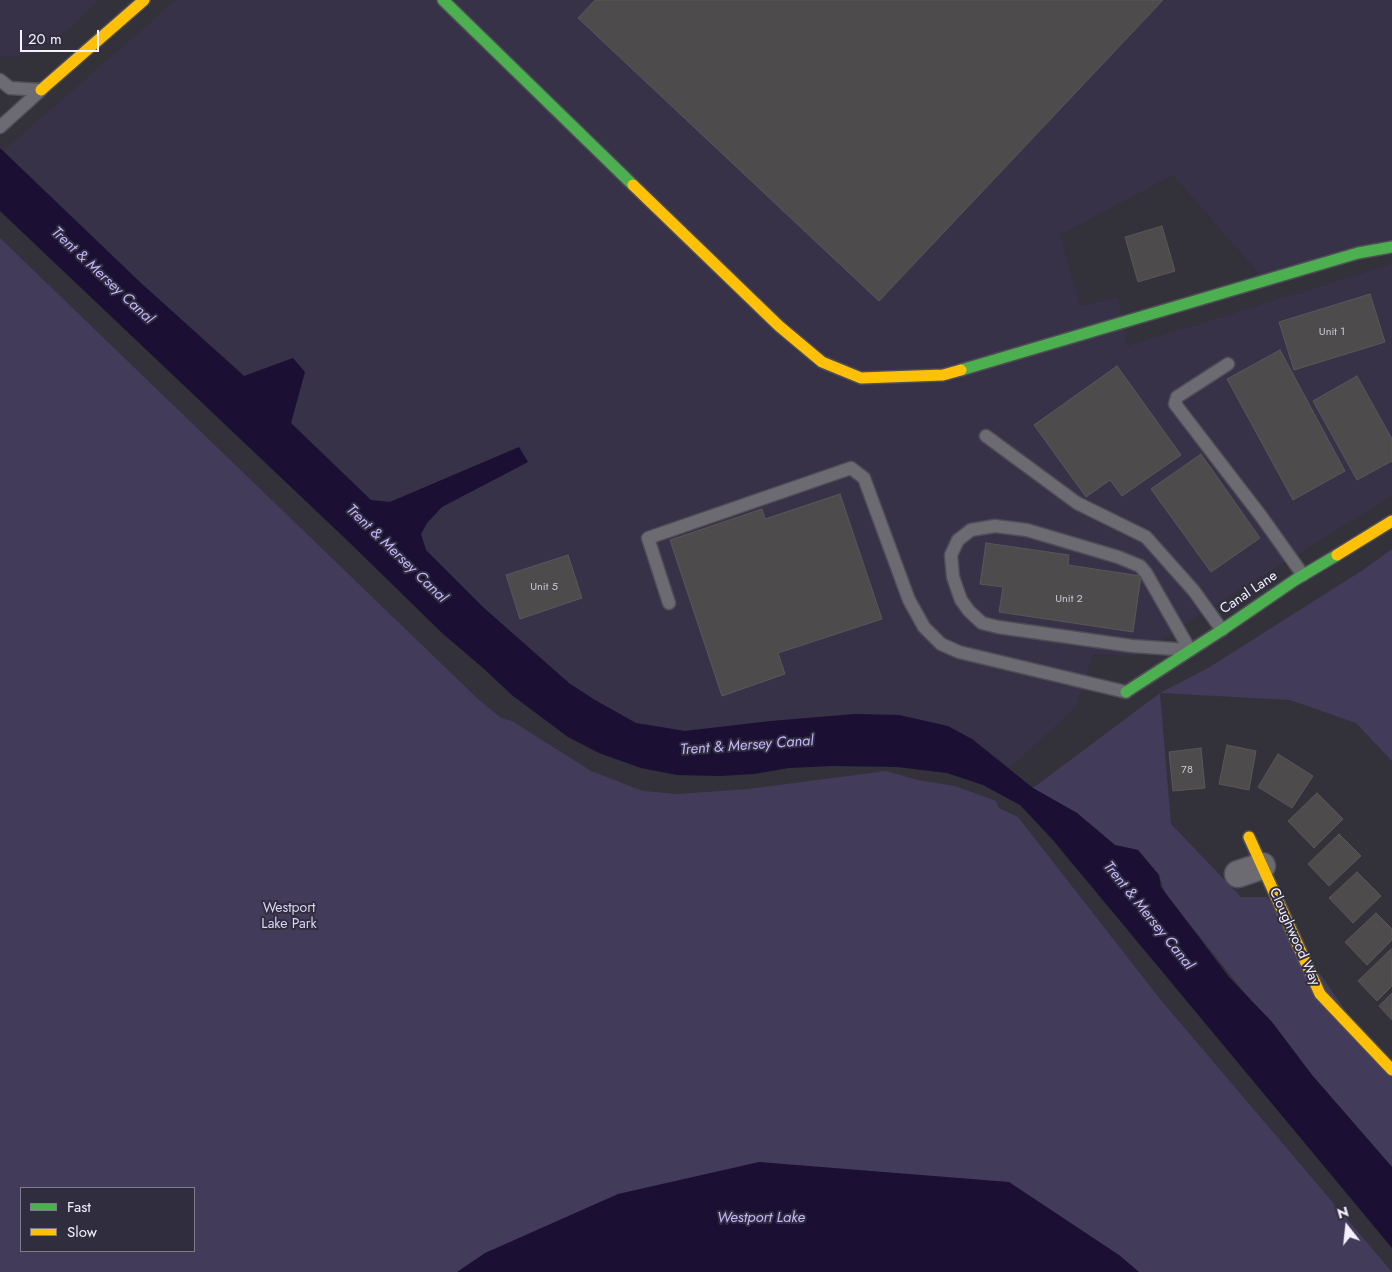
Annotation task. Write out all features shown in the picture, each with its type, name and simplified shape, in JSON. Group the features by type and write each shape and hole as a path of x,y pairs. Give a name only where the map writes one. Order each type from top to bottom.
{"street":[{"path":"41,90 144,0"},
{"path":"443,0 779,326 822,362 861,378 942,375 1339,258 1392,247"},
{"name":"Canal Lane","path":"1126,692 1303,575 1392,521"},
{"name":"Cloughwood Way","path":"1249,837 1250,870 1320,994 1392,1070"}],"lane":[{"path":"0,80 10,88 41,90"},
{"path":"1,126 41,90"},
{"path":"1228,364 1177,397 1176,404 1303,575"},
{"path":"986,436 1077,503 1146,537 1194,591 1222,630"},
{"path":"669,603 648,538 851,468 864,478 909,600 924,627 941,644 959,652 1126,692"},
{"path":"995,526 1027,530 1118,557 1140,566 1146,573 1190,650 1132,646 998,627 982,623 969,611 961,600 953,578 951,555 958,540 971,530 995,526"}],"shaded area":[{"path":"0,0 98,0 69,29 37,51 16,57 0,56"},
{"path":"176,0 1392,0 1392,240 1261,276 1173,175 1060,235 1080,306 1118,297 1127,346 1392,264 1392,496 1136,656 1093,654 1076,707 1010,768 972,739 899,715 855,714 685,731 636,723 595,701 569,683 484,608 426,550 421,534 427,523 442,507 528,462 519,447 390,502 371,500 291,423 294,408 245,376 141,283 3,151"}],"green space":[{"name":"Westport Lake Park","path":"0,238 478,699 501,718 512,721 591,771 643,791 678,794 748,789 886,771 918,780 955,786 996,801 999,808 1018,817 1160,999 1392,1272 0,1272"},
{"path":"1392,549 1392,761 1356,723 1290,700 1160,693 1208,668 1363,570"},
{"path":"1160,693 1171,824 1241,897 1267,897 1392,1078 1392,1167 1312,1075 1272,1022 1251,1001 1165,893 1159,875 1138,850 1115,845 1077,813 1033,788"}],"water":[{"name":"Trent & Mersey Canal","path":"0,148 141,283 244,376 293,358 305,372 291,423 371,500 390,502 519,447 528,462 442,507 427,523 421,534 426,550 484,608 569,683 595,700 636,723 685,731 855,714 899,715 948,726 972,739 1033,788 1077,813 1115,845 1138,850 1159,875 1161,887 1229,977 1272,1022 1312,1075 1392,1167 1392,1248 1052,839 1020,805 983,785 947,773 897,767 832,766 789,768 754,774 720,776 677,775 641,768 599,753 568,737 513,696 442,633 0,211"},
{"name":"Westport Lake","path":"759,1162 1009,1182 1119,1255 1139,1272 457,1272 485,1253 618,1194"}],"building":[{"path":"595,0 1163,0 879,301 578,18"},
{"path":"1162,226 1175,271 1138,282 1125,237"},
{"path":"1370,294 1385,342 1294,370 1279,322"},
{"path":"1280,350 1345,471 1293,500 1227,379"},
{"path":"1117,366 1181,455 1122,496 1110,480 1086,497 1034,425"},
{"path":"1357,376 1392,439 1392,461 1357,480 1313,401"},
{"path":"1201,454 1260,538 1211,572 1151,489"},
{"path":"840,494 882,619 778,653 785,674 722,696 670,540 762,509 765,519"},
{"path":"986,543 1069,555 1068,565 1141,576 1133,632 999,612 1003,587 980,584"},
{"path":"568,555 582,598 520,619 506,575"},
{"path":"1227,745 1256,751 1249,790 1219,784"},
{"path":"1201,748 1205,788 1173,791 1169,752"},
{"path":"1278,754 1313,776 1292,808 1258,787"},
{"path":"1317,793 1343,819 1314,848 1288,821"},
{"path":"1339,834 1361,856 1329,886 1308,864"},
{"path":"1357,872 1381,896 1353,923 1329,898"},
{"path":"1376,913 1392,929 1392,940 1367,965 1345,942"},
{"path":"1391,949 1392,986 1377,1001 1358,981"},
{"path":"1392,993 1392,1020 1379,1006"}],"traffic: fast":[{"path":"443,0 633,185"},
{"path":"961,370 1358,253 1392,247"},
{"path":"1126,692 1295,580 1337,555"}],"traffic: slow":[{"path":"41,90 144,0"},
{"path":"633,185 779,326 822,362 861,378 943,375 961,370"},
{"path":"1337,555 1392,521"},
{"path":"1249,837 1320,994 1392,1070"}]}
